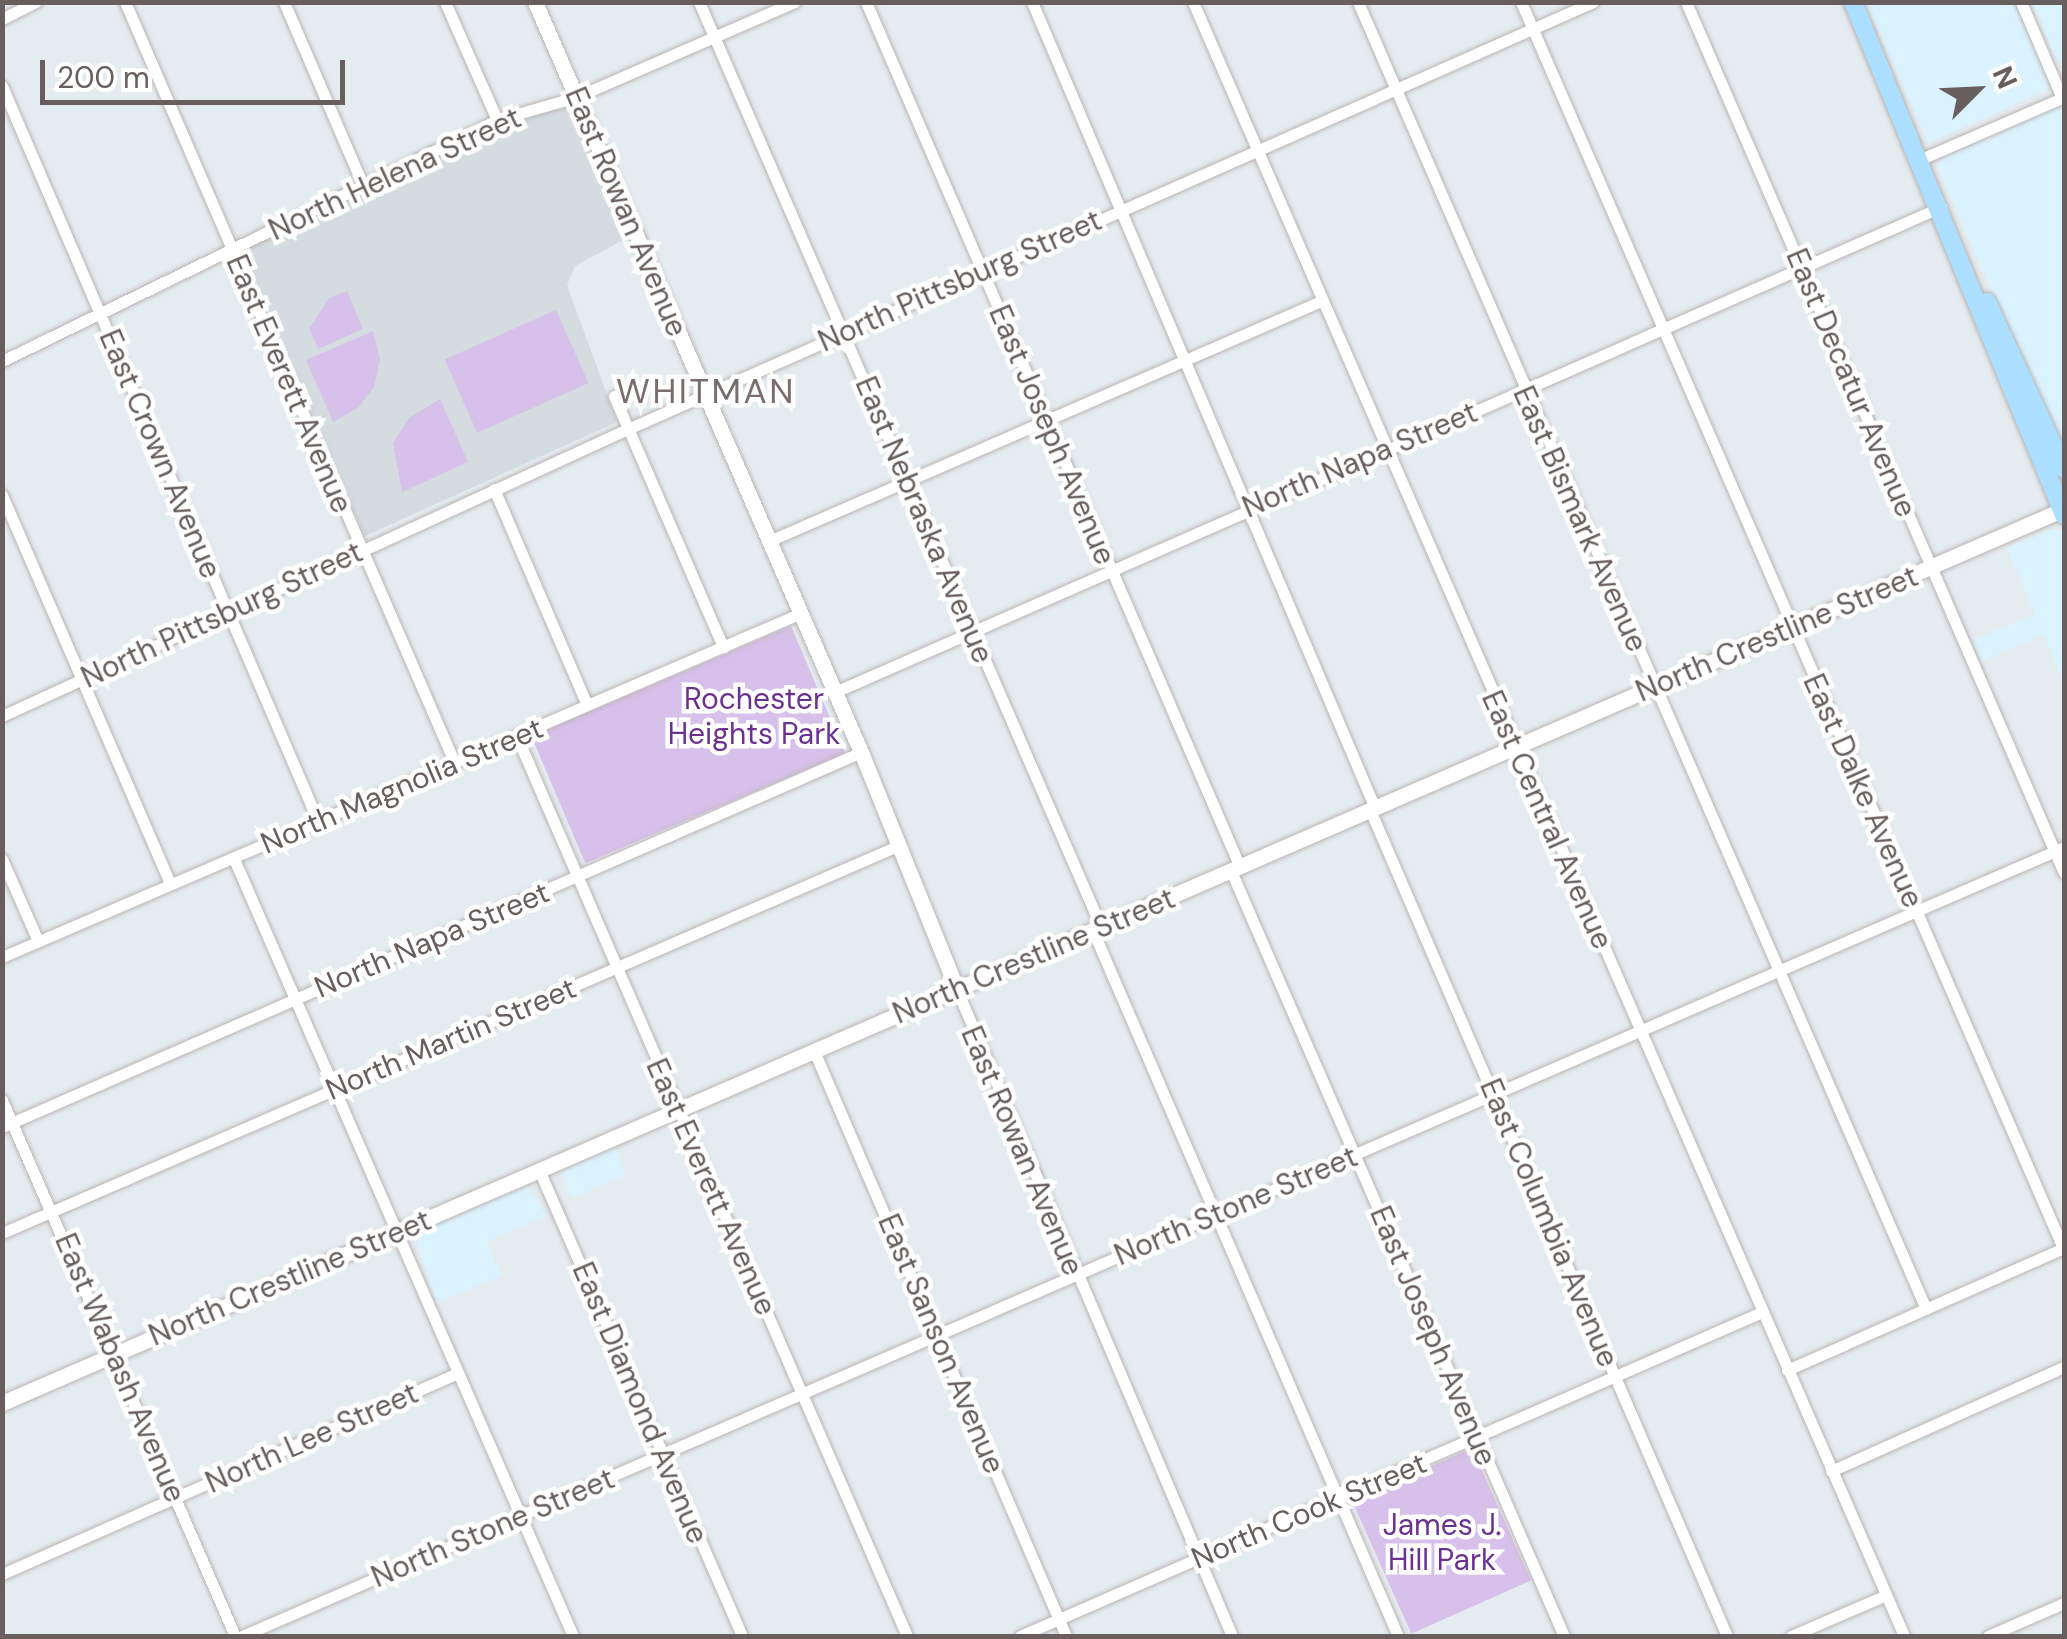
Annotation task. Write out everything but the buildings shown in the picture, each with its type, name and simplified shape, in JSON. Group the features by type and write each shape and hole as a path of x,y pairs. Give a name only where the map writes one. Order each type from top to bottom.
{"main road":[{"name":"East Rowan Avenue","path":"535,2 861,752 957,990"},
{"path":"1852,2 1956,244 2000,368 2064,511"},
{"path":"1956,244 2064,469"},
{"name":"North Crestline Street","path":"2,1402 2064,511"}],"street":[{"path":"2,19 36,2"},
{"name":"East Everett Avenue","path":"125,2 455,764"},
{"path":"284,2 363,185"},
{"path":"445,2 497,120"},
{"name":"East Nebraska Avenue","path":"699,2 971,629 1216,1215 1398,1636"},
{"name":"North Helena Street","path":"2,361 497,120 576,97 794,2"},
{"name":"East Joseph Avenue","path":"866,2 1110,569 1355,1155 1564,1636"},
{"name":"East Columbia Avenue","path":"1032,2 1250,507 1493,1096 1727,1636"},
{"name":"East Central Avenue","path":"1193,2 1904,1636"},
{"name":"East Bismark Avenue","path":"1358,2 1926,1309"},
{"name":"East Dalke Avenue","path":"1521,2 2064,1248"},
{"name":"North Pittsburg Street","path":"2,716 628,428 1593,2"},
{"name":"East Decatur Avenue","path":"1686,2 1930,568 2060,849 2064,872"},
{"path":"1921,159 2064,97 2021,2"},
{"name":"East Crown Avenue","path":"2,86 318,822"},
{"name":"North Napa Street","path":"835,692 971,629 1941,207"},
{"path":"769,541 1321,301"},
{"path":"614,396 722,647"},
{"path":"494,490 587,705"},
{"path":"2,495 170,883"},
{"name":"North Magnolia Street","path":"2,957 801,613"},
{"name":"East Everett Avenue","path":"517,737 907,1636"},
{"name":"North Napa Street","path":"7,1125 861,752"},
{"name":"North Martin Street","path":"2,1233 900,845"},
{"name":"North Stone Street","path":"238,1636 2060,849"},
{"path":"2,859 38,941"},
{"path":"234,859 573,1636"},
{"name":"East Rowan Avenue","path":"957,990 1232,1636"},
{"name":"East Sanson Avenue","path":"814,1051 1066,1636"},
{"name":"East Wabash Avenue","path":"2,1100 7,1125 52,1211 238,1636"},
{"name":"East Diamond Avenue","path":"539,1170 742,1636"},
{"path":"1787,1370 2064,1248"},
{"name":"North Cook Street","path":"1020,1636 1762,1312"},
{"path":"1832,1471 2064,1368"},
{"name":"North Lee Street","path":"2,1574 456,1374"},
{"path":"1791,1636 1886,1595"},
{"path":"1988,1636 2064,1603"}],"shaded area":[{"path":"1866,3 2015,3 2051,88 1928,143"},
{"path":"2032,3 2064,3 2064,66 2055,56"},
{"path":"2064,104 2064,453 1937,167 1941,157"},
{"path":"569,107 627,238 575,266 567,285 617,422 365,536 243,250 500,124"},
{"path":"2052,529 2064,532 2064,683 2044,635 1982,661 1973,640 2035,614 2007,548"},
{"path":"614,1147 626,1174 572,1198 560,1171"},
{"path":"527,1185 546,1216 487,1242 501,1276 437,1303 414,1234"}],"green space":[{"path":"347,291 363,329 318,349 309,329 329,298"},
{"path":"556,310 589,383 477,433 445,360"},
{"path":"373,331 380,359 374,387 358,408 333,422 306,360"},
{"path":"440,399 468,462 402,492 393,443 409,418"},
{"name":"Rochester Heights Park","path":"791,626 845,753 585,863 531,736"},
{"name":"James J. Hill Park","path":"1472,1448 1531,1580 1411,1634 1352,1501"}],"district":[{"name":"WHITMAN","path":"706,391"}]}
